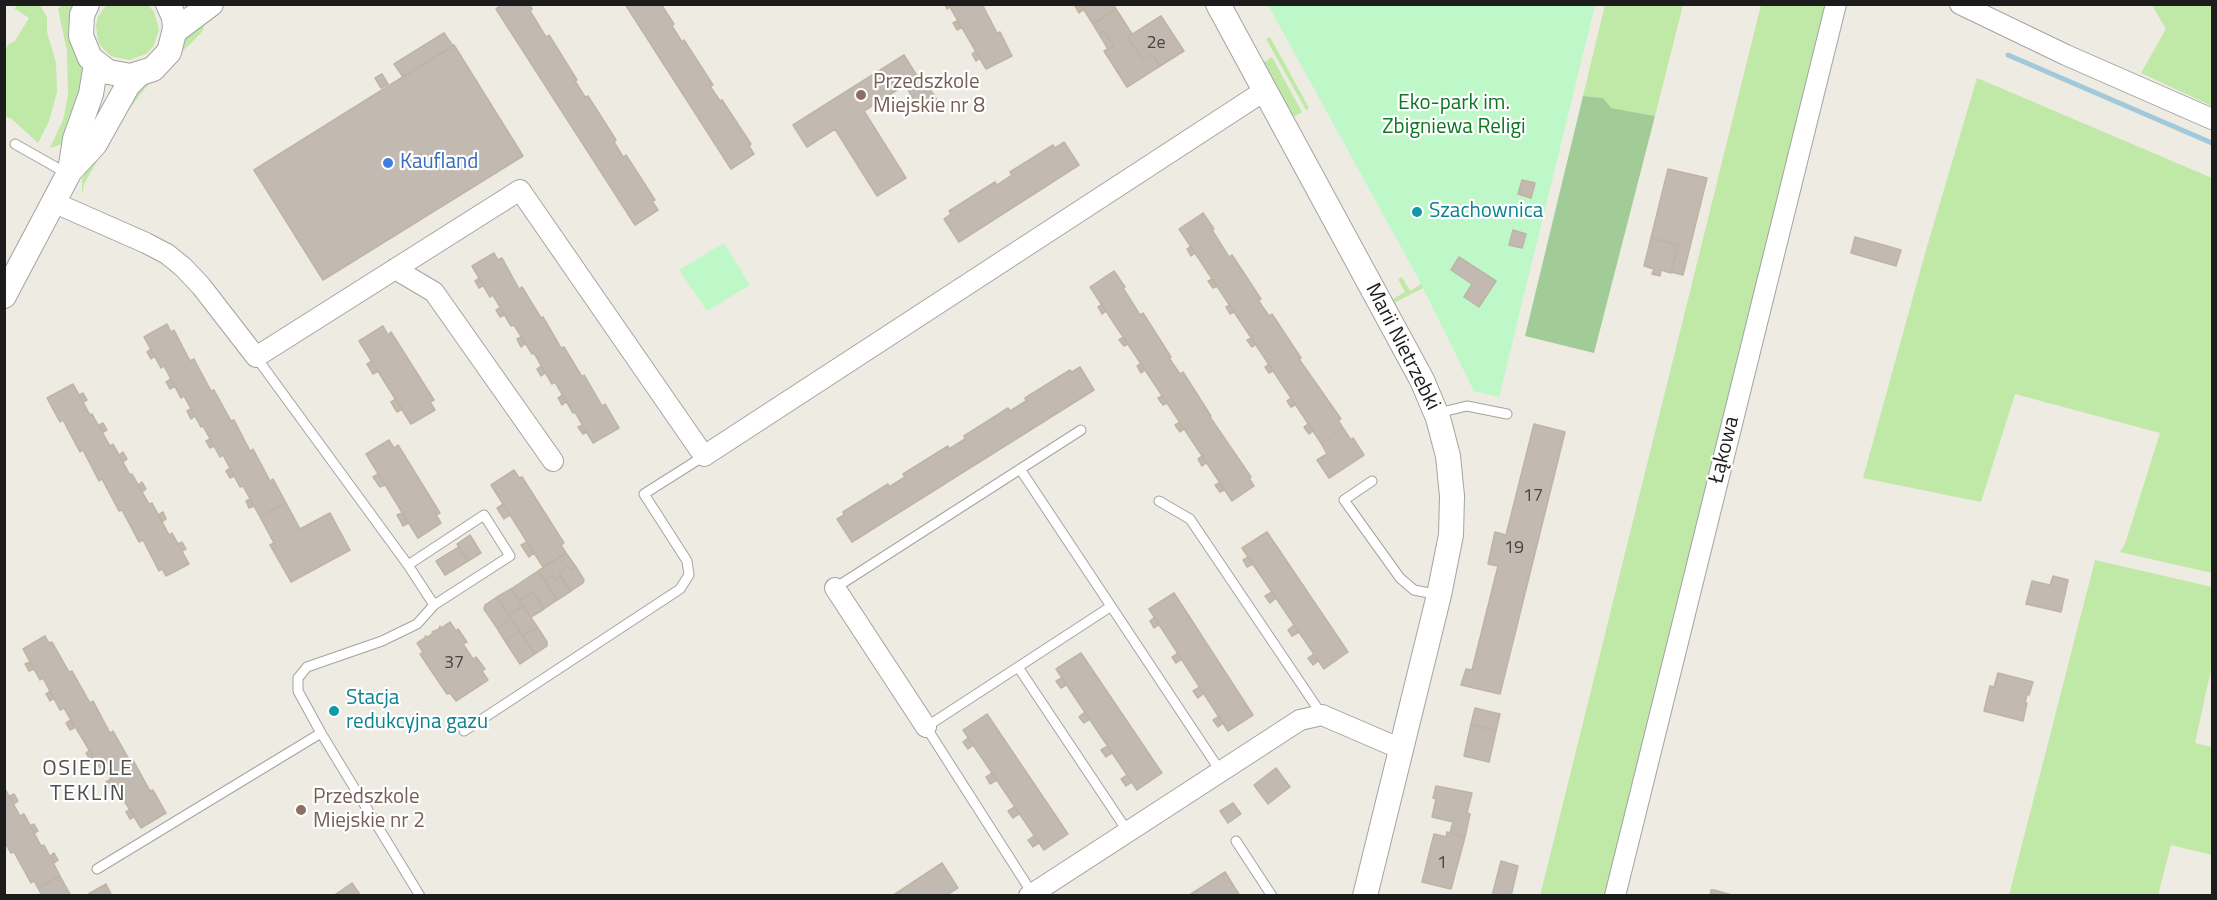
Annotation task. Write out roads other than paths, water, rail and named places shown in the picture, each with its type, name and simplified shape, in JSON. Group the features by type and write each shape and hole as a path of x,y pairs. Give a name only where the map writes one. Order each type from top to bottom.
{"street":[{"path":"84,6 80,26 84,48 96,64 108,72 119,75 139,74 153,69 169,52 175,32 174,17 168,4"},
{"path":"175,32 211,4"},
{"name":"Marii Nietrzebki","path":"1218,4 1422,380 1436,414 1448,456 1452,496 1451,535 1439,595 1365,896"},
{"name":"Łąkowa","path":"1615,896 1836,4"},
{"path":"1960,4 2066,56 2212,119"},
{"path":"69,173 75,139 91,94 96,64"},
{"path":"4,296 69,173 95,144 128,85 139,74"},
{"path":"53,202 167,254 201,286 256,357 520,190 704,456 1264,91"},
{"path":"395,269 434,292 553,461"},
{"path":"835,588 926,727"},
{"path":"1030,894 1300,720 1322,715 1401,749"}],"lane":[{"path":"15,144 69,173"},
{"path":"256,357 435,605"},
{"path":"1436,414 1467,406 1507,414"},
{"path":"835,588 1081,430"},
{"path":"464,731 680,589 689,575 687,561 644,494 704,456"},
{"path":"1020,469 1221,772"},
{"path":"1372,481 1344,500 1400,578 1414,591 1439,595"},
{"path":"1159,501 1190,519 1322,715"},
{"path":"408,565 484,515 510,556 435,605 417,624 408,629 382,642 307,667 298,678 298,691 420,896"},
{"path":"1030,894 926,727 1110,606"},
{"path":"1018,667 1128,832"},
{"path":"97,869 321,733"},
{"path":"1236,841 1272,896"}],"waterway":[{"path":"2008,55 2212,143"}],"place":[{"name":"Przedszkole Miejskie nr 8","path":"861,95"},
{"name":"Kaufland","path":"388,163"},
{"name":"Szachownica","path":"1417,212"},
{"name":"Stacja redukcyjna gazu","path":"334,711"},
{"name":"Przedszkole Miejskie nr 2","path":"301,810"}],"district":[{"name":"OSIEDLE TEKLIN","path":"88,782"}],"park label":[{"name":"Eko-park im. Zbigniewa Religi","path":"1454,116"}]}
